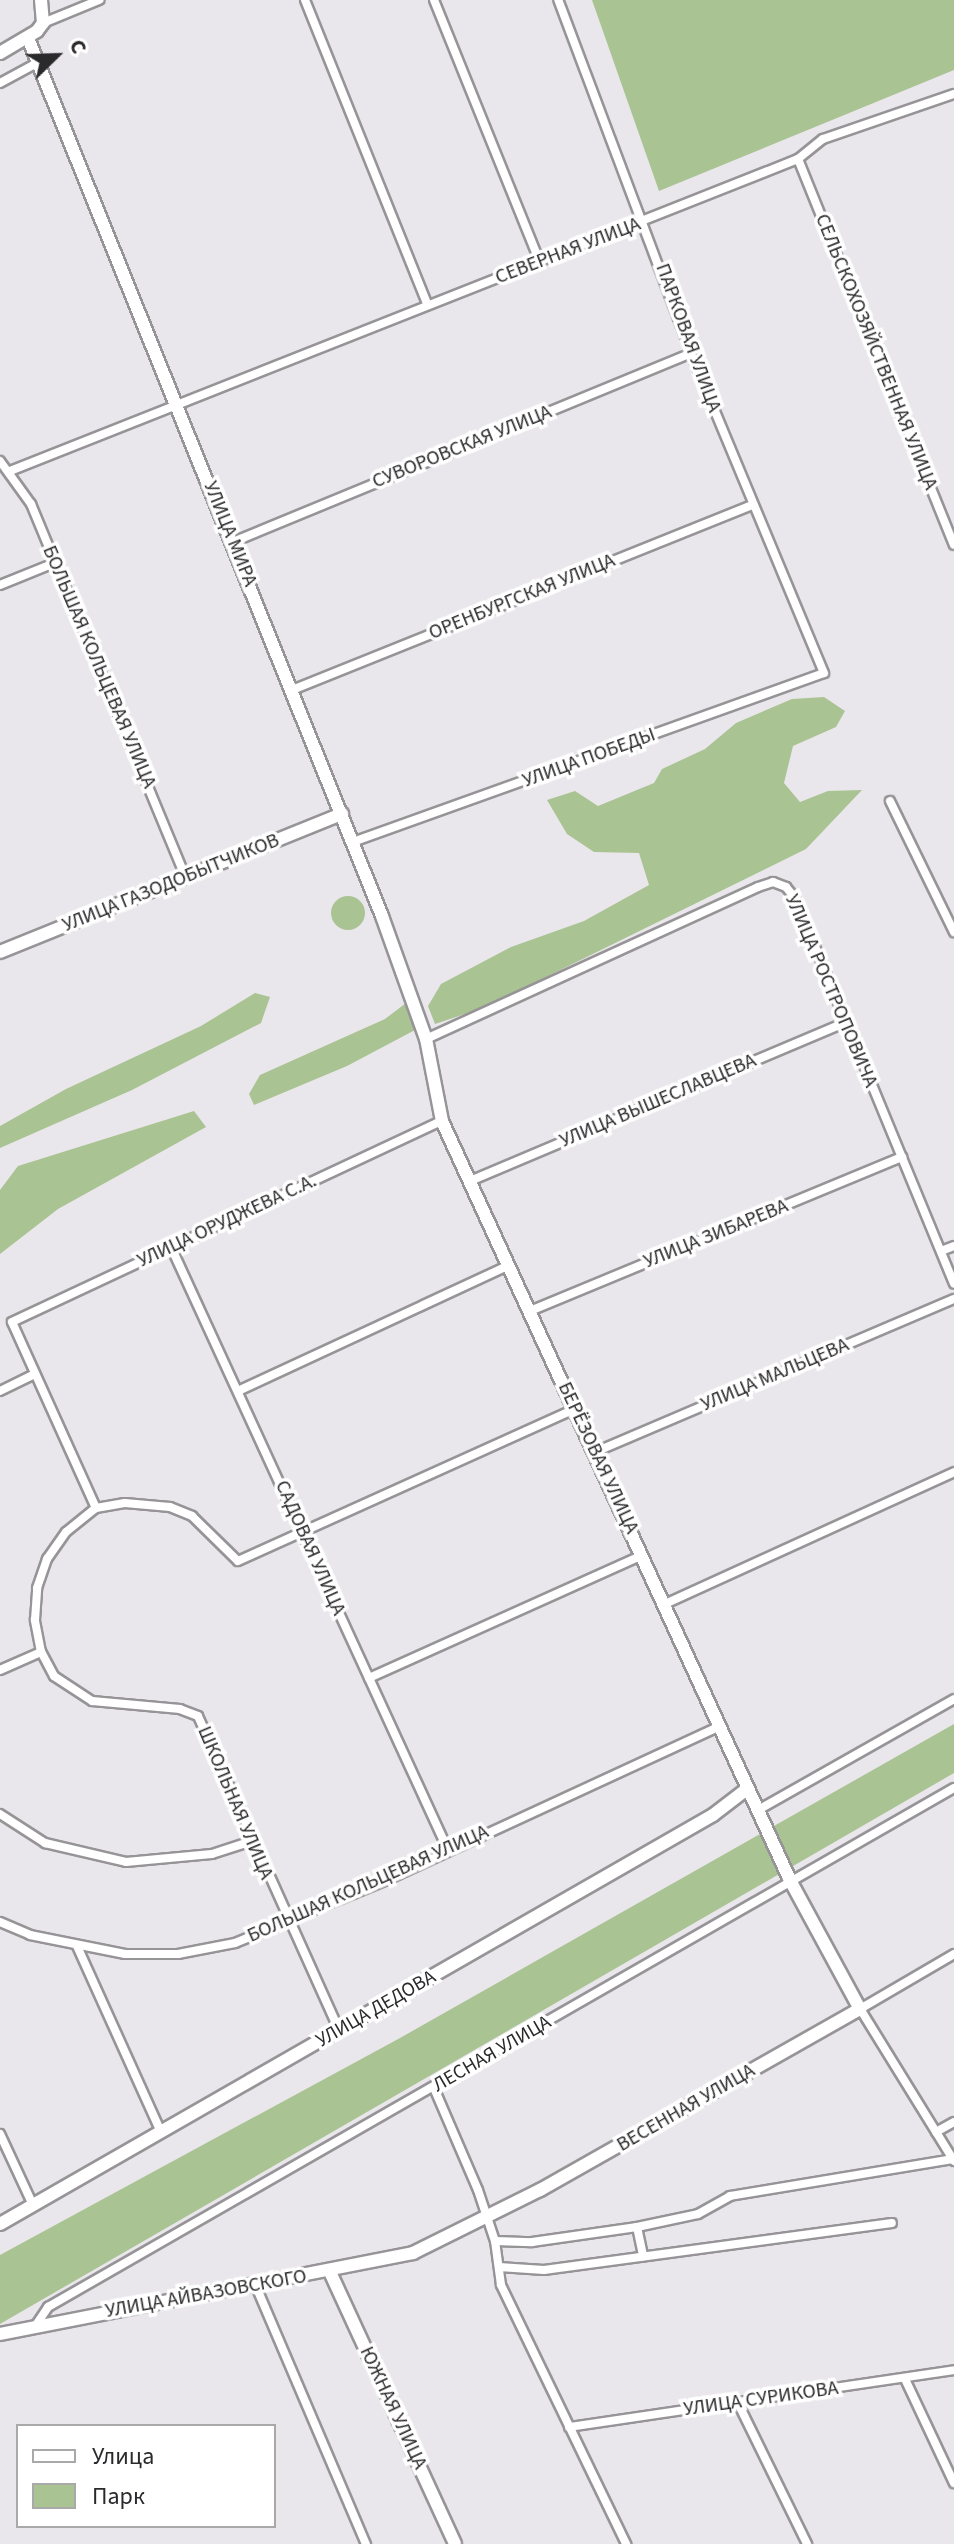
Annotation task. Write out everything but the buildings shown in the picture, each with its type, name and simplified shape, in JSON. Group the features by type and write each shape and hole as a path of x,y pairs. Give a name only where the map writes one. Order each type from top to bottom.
{"street":[{"path":"41,0 43,23"},
{"path":"0,53 28,38 43,23 99,0"},
{"path":"305,0 427,304"},
{"path":"434,0 540,262"},
{"name":"ПАРКОВАЯ УЛИЦА","path":"558,0 646,222 691,353 824,673"},
{"name":"УЛИЦА МИРА","path":"28,38 342,814 425,1037"},
{"path":"0,83 37,63"},
{"name":"СЕВЕРНАЯ УЛИЦА","path":"10,471 427,304 646,222 798,159 823,139 954,94"},
{"name":"СЕЛЬСКОХОЗЯЙСТВЕННАЯ УЛИЦА","path":"798,159 954,545"},
{"name":"СУВОРОВСКАЯ УЛИЦА","path":"233,542 691,353"},
{"name":"БОЛЬШАЯ КОЛЬЦЕВАЯ УЛИЦА","path":"0,461 10,471 57,562 186,878"},
{"name":"ОРЕНБУРГСКАЯ УЛИЦА","path":"292,690 752,505"},
{"path":"0,585 57,562"},
{"name":"УЛИЦА ПОБЕДЫ","path":"353,842 824,673"},
{"path":"890,801 954,932"},
{"name":"УЛИЦА ГАЗОДОБЫТЧИКОВ","path":"0,952 342,814"},
{"name":"УЛИЦА РОСТРОПОВИЧА","path":"425,1037 773,882 795,898 954,1283"},
{"name":"УЛИЦА ВЫШЕСЛАВЦЕВА","path":"470,1181 846,1022"},
{"name":"БЕРЁЗОВАЯ УЛИЦА","path":"425,1037 442,1121 789,1878 860,2009"},
{"name":"УЛИЦА ОРУДЖЕВА С.А.","path":"35,1374 12,1322 442,1121"},
{"name":"УЛИЦА ЗИБАРЕВА","path":"530,1311 902,1157"},
{"path":"941,1251 954,1246"},
{"name":"САДОВАЯ УЛИЦА","path":"171,1247 448,1850"},
{"path":"238,1391 509,1265"},
{"name":"УЛИЦА МАЛЬЦЕВА","path":"595,1452 954,1299"},
{"path":"0,1391 35,1374 96,1508"},
{"path":"0,1670 41,1652 37,1588 47,1559 66,1532 96,1508 125,1503 170,1507 212,1531 238,1561 575,1409"},
{"path":"665,1604 954,1472"},
{"path":"369,1678 643,1555"},
{"name":"ШКОЛЬНАЯ УЛИЦА","path":"41,1652 54,1676 92,1701 180,1709 198,1716 250,1842 339,2030"},
{"path":"758,1810 954,1699"},
{"name":"БОЛЬШАЯ КОЛЬЦЕВАЯ УЛИЦА","path":"0,1922 77,1946 125,1954 178,1954 235,1943 288,1922 720,1726"},
{"name":"УЛИЦА ДЕДОВА","path":"0,2224 713,1815 748,1788"},
{"name":"ЛЕСНАЯ УЛИЦА","path":"36,2325 48,2307 434,2088 789,1878 954,1788"},
{"path":"0,1814 45,1843 126,1862 212,1854 250,1842"},
{"path":"77,1946 160,2130"},
{"name":"ВЕСЕННАЯ УЛИЦА","path":"413,2253 487,2219 954,1954"},
{"path":"495,2241 532,2242 637,2227 698,2214 730,2196 953,2160 860,2009"},
{"path":"434,2088 495,2241 501,2285 626,2544"},
{"path":"936,2132 954,2122"},
{"path":"0,2134 33,2205"},
{"path":"499,2267 544,2270 892,2223"},
{"path":"637,2227 643,2256"},
{"name":"УЛИЦА АЙВАЗОВСКОГО","path":"0,2334 330,2272 413,2253"},
{"name":"ЮЖНАЯ УЛИЦА","path":"330,2272 455,2544"},
{"path":"255,2284 366,2544"},
{"name":"УЛИЦА СУРИКОВА","path":"569,2427 954,2370"},
{"path":"905,2379 954,2483"},
{"path":"738,2403 807,2544"}],"green space":[{"path":"592,0 954,0 954,70 659,191"},
{"path":"824,697 845,711 836,727 793,746 784,783 800,802 828,791 862,790 806,849 483,1008 435,1024 428,1006 441,984 511,947 584,921 649,885 639,853 594,852 567,834 547,800 575,791 598,806 654,783 662,769 705,749 736,723 792,699"},
{"path":"348,896 360,901 365,913 360,925 348,930 336,925 331,913 336,901"},
{"path":"255,993 270,997 261,1023 132,1090 0,1148 0,1126 66,1089 201,1026"},
{"path":"406,1003 415,1030 347,1066 254,1105 249,1094 260,1075 385,1019"},
{"path":"194,1111 206,1127 58,1209 0,1254 0,1190 18,1166"},
{"path":"954,1724 954,1773 0,2324 0,2255 400,2038"}]}
